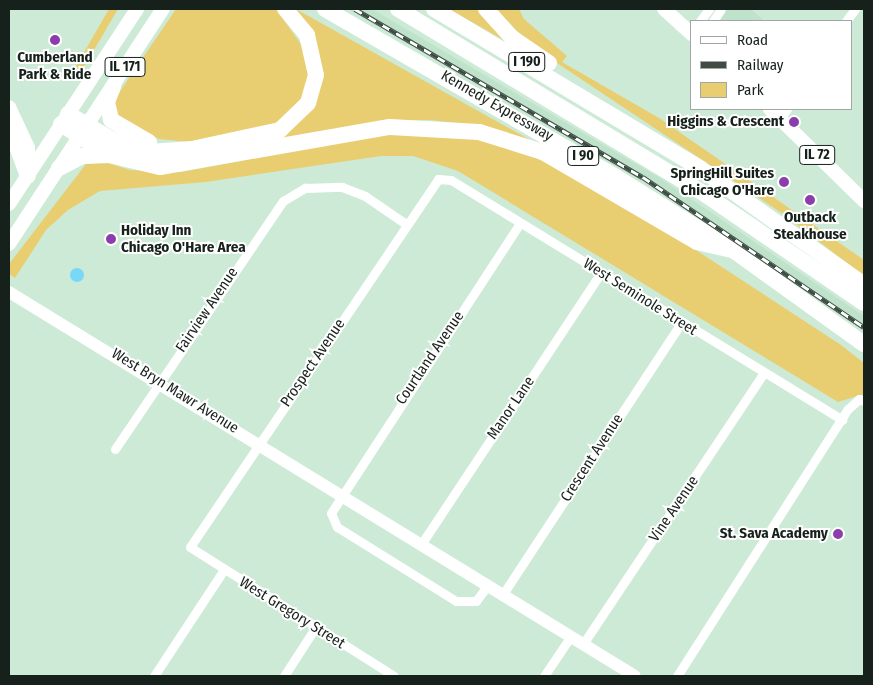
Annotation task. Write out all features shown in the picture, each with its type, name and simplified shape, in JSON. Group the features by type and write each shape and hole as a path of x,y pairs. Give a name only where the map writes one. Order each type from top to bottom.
{"highway":[{"path":"83,130 137,149 177,151 268,136 290,124 304,109 316,76 314,55 307,36 285,9"},
{"name":"Kennedy Expressway","path":"325,9 535,127 733,250 864,344"},
{"name":"I 90","path":"398,9 706,195 864,303"},
{"name":"I 190","path":"434,9 618,117 774,218 864,285"},
{"path":"486,9 511,38 586,89 618,117"},
{"path":"113,87 106,102 114,124 131,136 177,151"},
{"path":"65,119 83,130 109,154"},
{"path":"9,124 28,176"},
{"path":"59,168 84,156 109,154 144,165 177,167 390,127 479,132 543,152 697,242 733,250"}],"main road":[{"name":"IL 171","path":"9,204 137,9"},
{"name":"IL 171","path":"9,244 163,9"},
{"path":"664,9 690,32"},
{"path":"9,107 28,148 28,176"},
{"name":"IL 72","path":"784,114 864,201"}],"street":[{"path":"701,20 709,9"},
{"path":"714,20 721,9"},
{"path":"847,20 855,9"},
{"name":"West Seminole Street","path":"438,179 451,180 601,274 842,420"},
{"name":"Prospect Avenue","path":"190,549 259,443 438,179"},
{"name":"Fairview Avenue","path":"115,449 283,200 305,188 342,187 365,196 406,224"},
{"name":"Courtland Avenue","path":"341,493 520,223"},
{"name":"Manor Lane","path":"422,543 601,274"},
{"name":"West Bryn Mawr Avenue","path":"9,292 341,493 635,676"},
{"name":"Crescent Avenue","path":"502,594 681,323"},
{"name":"Vine Avenue","path":"583,644 764,373"},
{"path":"677,676 842,420 854,403 864,401"},
{"path":"341,493 331,512 337,527 464,604 476,601 488,585"},
{"name":"West Gregory Street","path":"190,549 394,676"},
{"path":"154,676 223,571"},
{"path":"284,676 315,628"},
{"path":"544,676 571,636"}],"shaded area":[{"path":"348,9 372,9 660,178 864,316 864,331 655,189"},
{"path":"723,9 751,9 763,20 716,20"}],"green space":[{"path":"109,9 118,9 84,67 75,68"},
{"path":"176,9 276,9 305,50 310,74 306,93 295,110 277,123 189,142 159,139 124,125 114,111 116,97"},
{"path":"292,9 296,9 532,141 477,125 429,120 390,121 257,143 319,93"},
{"path":"449,9 480,9 507,42"},
{"path":"494,9 519,9 524,19 567,56 562,62 659,118 864,260 864,276 783,214 536,49"},
{"path":"382,134 476,137 524,151 650,220 841,345 864,363 864,394 838,402 458,171 413,156 381,156 206,182 100,191 68,210 46,230 15,278 9,274 9,264 86,164 106,162 130,170 182,172"}],"water":[{"path":"77,268 82,270 84,275 82,280 77,282 72,280 70,275 72,270"}],"railway":[{"path":"355,9 643,177 864,327"}],"place":[{"name":"Cumberland Park & Ride","path":"55,40"},
{"name":"Higgins & Crescent","path":"794,122"},
{"name":"SpringHill Suites Chicago O'Hare","path":"784,182"},
{"name":"Outback Steakhouse","path":"810,200"},
{"name":"Holiday Inn Chicago O'Hare Area","path":"111,239"},
{"name":"St. Sava Academy","path":"838,534"}]}
